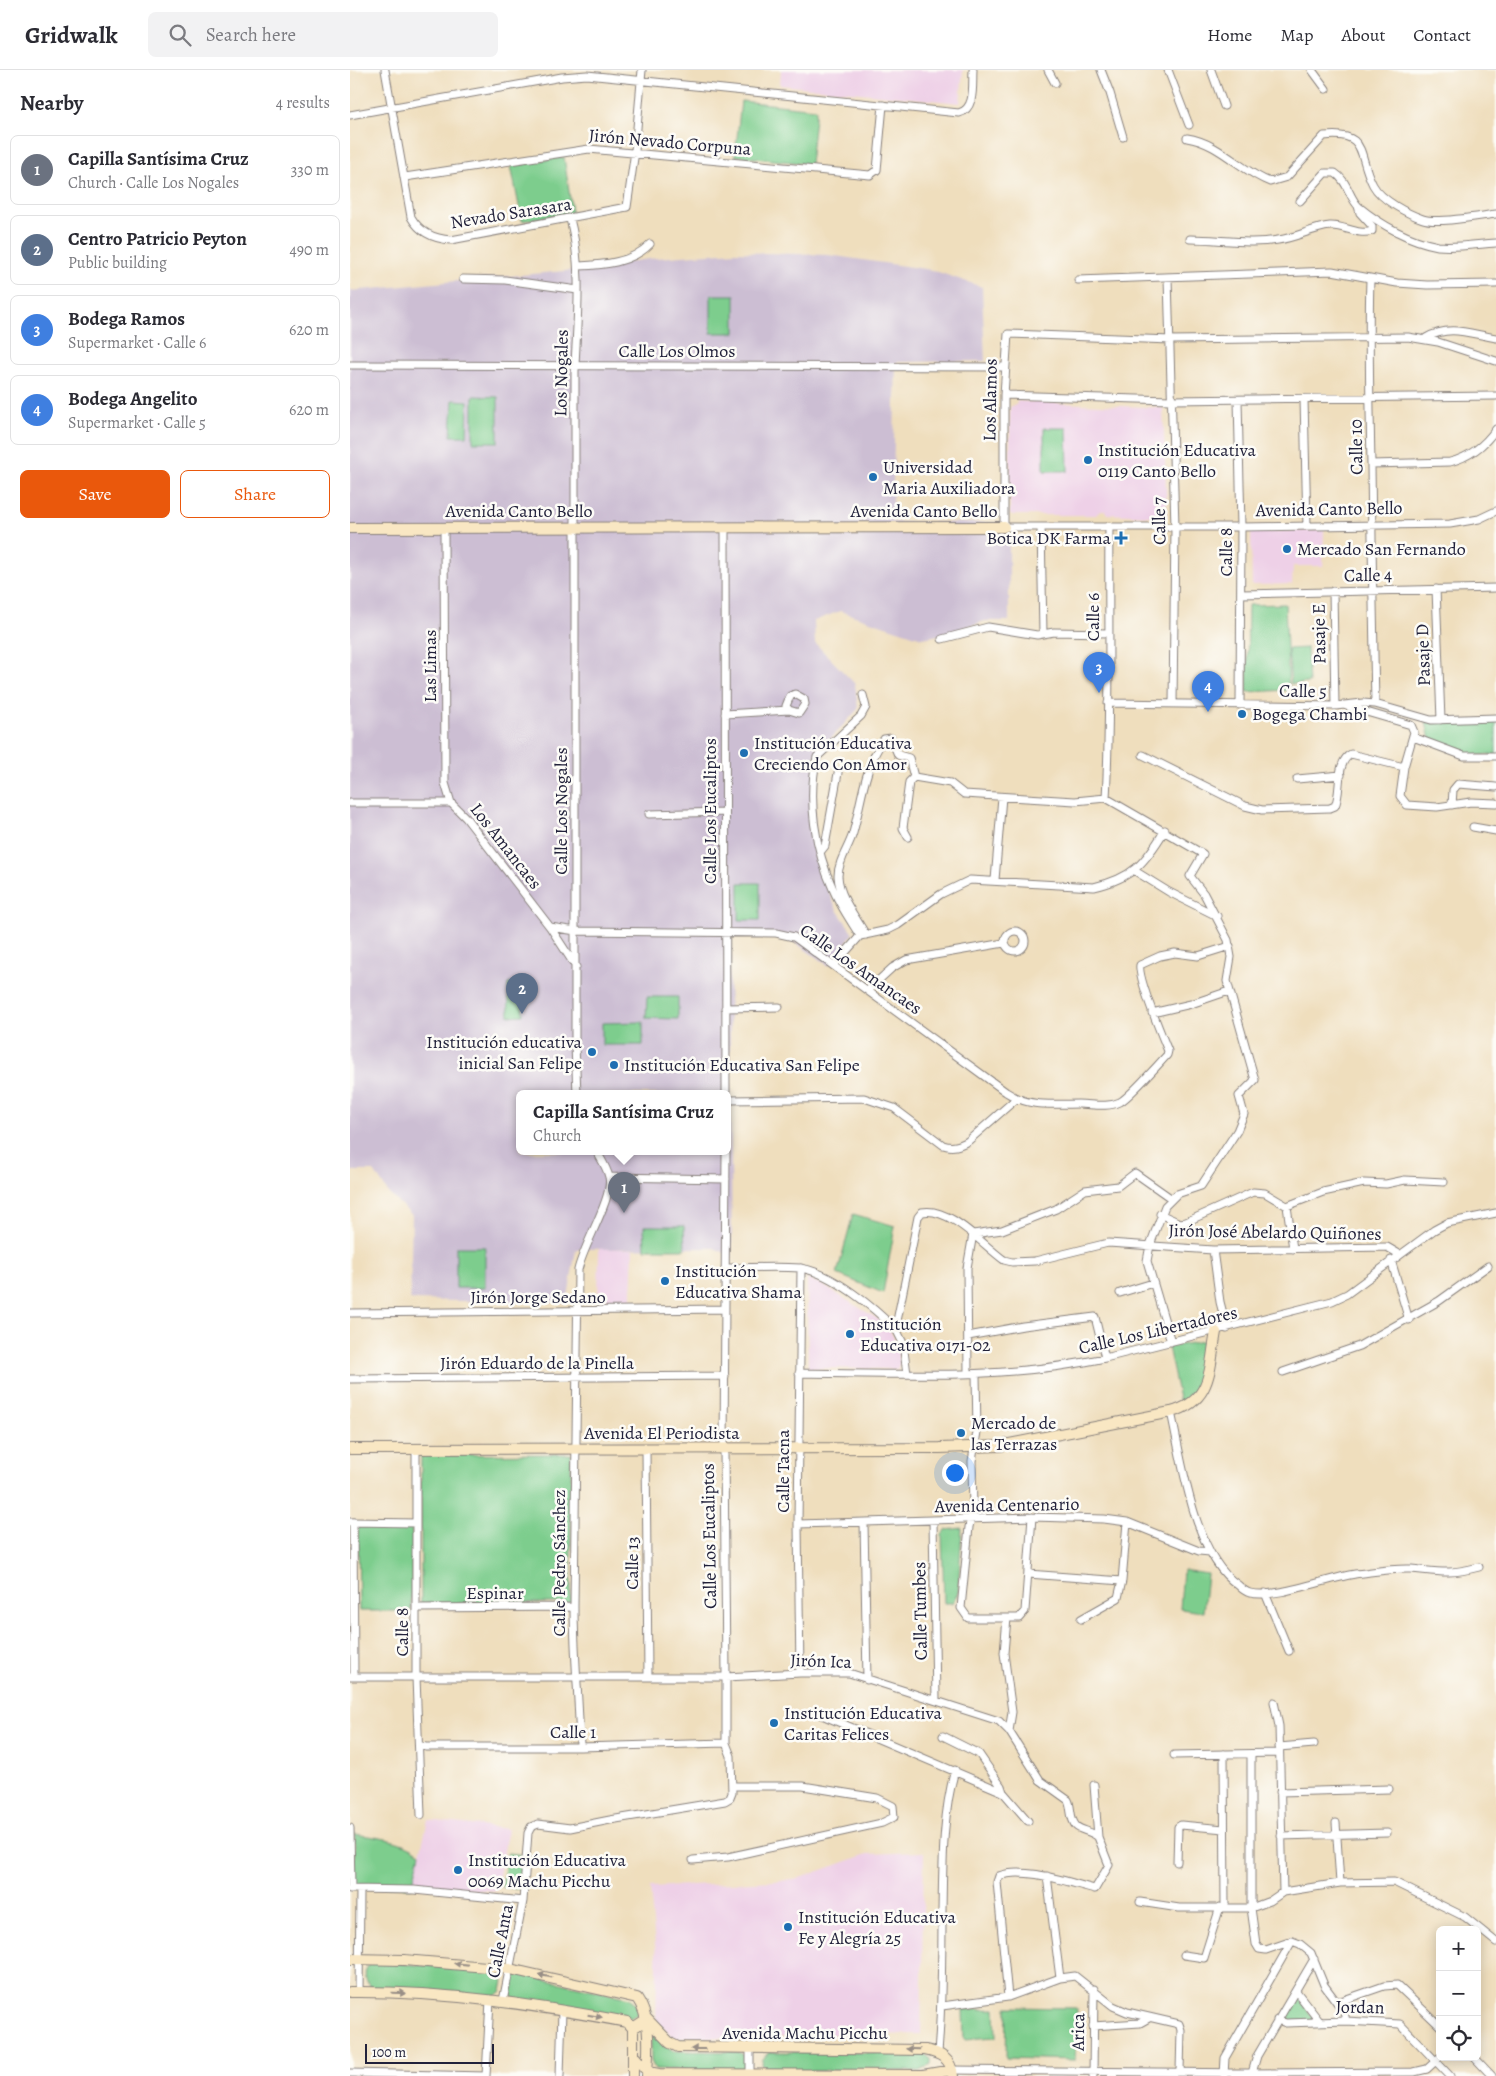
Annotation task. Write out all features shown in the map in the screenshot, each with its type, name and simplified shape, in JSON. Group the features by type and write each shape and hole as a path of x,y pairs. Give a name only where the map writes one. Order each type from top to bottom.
{"street":[{"name":"Nevado Sarasara","path":"385,70 410,211 416,225 430,236 451,240 624,209 629,203 635,152"},
{"path":"635,152 642,70"},
{"path":"350,116 562,77 587,75 959,113 966,112 970,106 973,70"},
{"path":"1048,70 1055,83"},
{"path":"1101,70 1123,137"},
{"path":"1168,70 1190,125"},
{"path":"1211,70 1224,106"},
{"path":"1312,70 1326,89"},
{"name":"Jirón Nevado Corpuna","path":"404,177 574,149 635,152 870,175 877,170 883,105"},
{"path":"1187,138 1206,143 1218,149 1246,170 1270,182 1287,177 1324,136 1350,136 1356,141 1373,186 1382,196 1413,215 1425,220 1496,214"},
{"path":"1190,239 1214,239 1244,244 1280,240 1332,226 1365,232 1372,231 1372,226 1360,213 1343,179 1330,172 1325,174 1300,201"},
{"path":"1358,206 1382,223 1412,239 1439,246 1496,243"},
{"name":"Los Nogales","path":"570,220 579,266 575,366 577,527"},
{"path":"579,266 599,266 629,258 642,253 650,244"},
{"path":"1078,280 1322,271 1370,279 1427,285 1496,284"},
{"name":"Calle 7","path":"1168,278 1175,527 1173,704"},
{"path":"463,279 506,280 578,290"},
{"name":"Calle 10","path":"1370,279 1368,336 1372,524 1371,590 1375,704"},
{"path":"1426,338 1438,331 1452,330 1496,338"},
{"name":"Los Alamos","path":"1004,527 1004,395 1008,334 1171,340"},
{"path":"1171,340 1368,336 1426,338 1496,361"},
{"name":"Calle Los Olmos","path":"350,365 1005,367"},
{"path":"1004,395 1171,400 1496,396"},
{"path":"1304,399 1307,526"},
{"name":"Calle 8","path":"1238,400 1241,528 1240,705"},
{"path":"1371,464 1450,462 1460,460 1478,450 1496,429"},
{"name":"Avenida Canto Bello","path":"350,528 1109,526 1241,528 1450,524 1479,519 1496,512"},
{"name":"Calle 6","path":"1106,798 1110,734 1108,703 1109,526"},
{"name":"Calle Los Nogales","path":"577,527 577,1090"},
{"path":"1041,527 1043,634"},
{"name":"Las Limas","path":"444,528 445,783 451,803"},
{"name":"Calle Los Eucaliptos","path":"725,528 726,1090"},
{"name":"Calle 4","path":"1241,594 1496,588"},
{"name":"Pasaje D","path":"1436,589 1441,720"},
{"name":"Pasaje E","path":"1333,591 1335,706"},
{"path":"942,639 988,627 1031,634 1054,632 1108,633"},
{"path":"863,695 866,706 861,716 817,756 813,809 821,852 833,890 863,936"},
{"name":"Calle 5","path":"1108,703 1335,706 1363,703 1375,704 1441,720 1496,718"},
{"path":"1346,706 1411,725 1414,732 1404,767 1400,796 1402,802 1407,805 1437,807 1471,802 1496,803"},
{"path":"725,714 789,710"},
{"path":"1413,737 1464,756 1496,756"},
{"path":"863,936 845,900 838,875 840,863 853,834 867,770 884,739 891,738 898,755 909,758 914,777"},
{"path":"1143,755 1246,806 1262,810 1330,808 1337,801 1344,761 1351,754 1404,767"},
{"path":"821,852 825,846 838,773"},
{"path":"1297,779 1341,775"},
{"path":"914,777 950,783 964,794 1075,801 1106,798 1165,830 1203,854 1190,876 1204,894 1217,916 1230,946 1231,957 1226,981 1255,1080 1241,1094 1243,1120 1206,1181 1201,1186 1181,1192 1172,1200 1160,1214 1150,1244 1147,1261 1171,1342"},
{"path":"908,837 903,828 909,782 914,777"},
{"path":"1452,805 1453,790 1458,784 1496,787"},
{"path":"995,880 1002,797"},
{"name":"Los Amancaes","path":"350,803 451,803 466,818 550,927 576,967"},
{"path":"650,814 725,812"},
{"path":"1473,826 1496,831"},
{"path":"834,965 863,936 888,930 898,925 941,894 970,880 1094,887 1112,883 1135,871 1150,854 1165,830"},
{"path":"1135,871 1169,892 1217,916"},
{"name":"Calle Los Amancaes","path":"550,927 576,931 786,934 802,941 1016,1099 1044,1106 1115,1104 1125,1099 1167,1055 1168,1050 1152,1013"},
{"path":"868,990 892,968 906,960 1004,943"},
{"path":"1229,991 1191,1004 1152,1013 1140,973 1140,965 1160,956 1175,953 1198,956 1230,946"},
{"path":"725,1008 779,1007"},
{"path":"731,1100 864,1098 894,1108 943,1145 951,1147 960,1146 968,1141 1016,1099"},
{"path":"576,1379 578,1270 581,1256 606,1196 610,1177 599,1155"},
{"name":"Calle Los Eucaliptos","path":"531,1827 538,1824 570,1828 730,1798 732,1786 731,1756 726,1743 724,1449 726,1155"},
{"path":"1032,1518 1026,1611 1023,1616 1019,1618 968,1618 961,1608 972,1510 972,1461 977,1432 968,1336 967,1268 973,1234 1002,1230 1056,1209 1085,1190 1118,1186 1135,1173 1172,1200"},
{"path":"610,1177 726,1179"},
{"path":"1160,1214 1180,1223 1259,1192 1287,1206 1323,1192 1364,1184 1386,1184 1405,1180 1444,1182"},
{"path":"1287,1206 1293,1249"},
{"name":"Jirón José Abelardo Quiñones","path":"897,1331 918,1217 922,1212 928,1211 945,1215 973,1234 993,1251 1012,1262 1035,1261 1108,1243 1150,1244 1213,1250 1387,1247 1399,1254"},
{"name":"Calle Los Libertadores","path":"799,1373 972,1374 1072,1365 1105,1358 1216,1332 1332,1301 1346,1294 1399,1254 1447,1223 1496,1213"},
{"path":"1213,1250 1217,1285 1227,1329"},
{"path":"1391,1260 1409,1320"},
{"path":"1283,1372 1359,1346 1409,1320 1488,1266"},
{"path":"725,1268 801,1268 845,1289 876,1311 897,1331 903,1343 907,1374"},
{"name":"Calle Tacna","path":"800,1673 798,1449 801,1268"},
{"path":"1120,1293 1153,1283"},
{"name":"Jirón Jorge Sedano","path":"350,1313 725,1309"},
{"path":"968,1336 1023,1326 1095,1318 1105,1358"},
{"name":"Avenida El Periodista","path":"350,1450 974,1448 999,1446 1171,1412 1188,1406 1202,1393 1216,1332"},
{"name":"Jirón Eduardo de la Pinella","path":"350,1379 576,1379 724,1376"},
{"name":"Calle Pedro Sánchez","path":"576,1379 574,1663 578,1677 580,1747"},
{"path":"1171,1412 1193,1511 1210,1552 1228,1578 1250,1593 1265,1593 1337,1577 1382,1571 1411,1569 1436,1574 1457,1573 1479,1568"},
{"name":"Calle 13","path":"646,1449 648,1677"},
{"name":"Calle 8","path":"416,1450 416,1677 420,1744 418,1786 421,1815"},
{"name":"Avenida Centenario","path":"798,1524 1032,1518 1104,1519 1127,1522 1199,1552 1210,1552"},
{"path":"352,1677 352,1522 416,1523"},
{"name":"Calle Tumbes","path":"934,1522 936,1700"},
{"path":"1081,1619 1116,1600 1122,1581 1127,1522"},
{"path":"864,1523 867,1680"},
{"path":"1028,1574 1122,1581"},
{"path":"1265,1593 1289,1651"},
{"name":"Espinar","path":"417,1608 574,1607"},
{"path":"1007,1618 1004,1654 1012,1712 1009,1731"},
{"name":"Jirón Ica","path":"352,1677 726,1677 800,1673 849,1674 999,1721 1009,1731 1040,1780 1068,1800 1070,1814 1076,1826 1098,1837"},
{"path":"1274,1702 1279,1726 1283,1892"},
{"path":"815,1712 1003,1792"},
{"path":"943,1736 978,1754 1001,1786 1003,1792 1028,1821"},
{"name":"Calle 1","path":"420,1744 426,1747 580,1747 726,1743"},
{"path":"1174,1754 1251,1754 1314,1744"},
{"path":"1184,1955 1204,1958 1222,1907 1224,1754"},
{"path":"1251,1754 1251,1908 1256,1944 1259,1950 1266,1950 1292,1941 1300,1944 1311,1953 1324,1985 1338,2002 1344,2012 1346,2021"},
{"path":"938,2075 942,2006 943,1854 949,1790 955,1770"},
{"path":"1008,1997 997,1882 999,1876 1006,1873 1046,1876 1095,1890 1110,1865 1098,1837 1094,1785"},
{"path":"693,1860 728,1857 882,1824 894,1817 893,1806 877,1798 803,1786 732,1786"},
{"path":"1280,1792 1389,1789"},
{"path":"1336,1823 1340,1883"},
{"path":"1177,1862 1178,1827 1180,1825 1224,1828"},
{"name":"Calle Anta","path":"503,2001 523,1901 528,1833 531,1827"},
{"path":"350,1828 351,1889 414,1890 523,1901"},
{"path":"1281,1836 1387,1834"},
{"path":"1046,1876 1060,1978"},
{"path":"1140,1902 1179,1908 1251,1908 1270,1901 1283,1892 1340,1883 1394,1882 1465,1917 1496,1942"},
{"path":"360,1890 354,1959 354,1992 503,2001 627,2022 633,2028 633,2076"},
{"path":"1224,2074 1225,2058 1292,1941"},
{"name":"Avenida Machu Picchu","path":"354,1959 451,1963 510,1969 630,1995 636,1998 644,2008 647,2019 678,2048 868,2048 925,2050 938,2053"},
{"path":"1252,2073 1257,2056 1314,1959"},
{"path":"942,2006 1008,1997 1060,1978 1075,1976 1094,1989 1113,2006 1127,2012 1179,2024 1181,2030 1180,2072"},
{"path":"1338,2002 1384,1986 1397,1985 1436,2022"},
{"name":"Arica","path":"1093,2074 1094,1989"},
{"path":"1296,1991 1320,2022"},
{"path":"350,2072 486,2076 490,2000"},
{"path":"560,2076 562,2010"},
{"path":"1093,2026 1140,2023 1149,2018"},
{"path":"633,2028 647,2019"},
{"path":"647,2019 648,2074"},
{"name":"Jordan","path":"1278,2020 1286,2023 1346,2021 1400,2024 1436,2058"},
{"path":"750,2049 750,2075"},
{"path":"938,2053 945,2057 952,2073"},
{"path":"633,2055 648,2074"},
{"path":"648,2074 938,2075 952,2073 1093,2074 1180,2072 1224,2074 1421,2071 1436,2060"},
{"name":"Jordan","path":"1439,2061 1450,2076"},
{"path":"1478,2061 1492,2076"}],"shaded area":[{"path":"781,70 963,70 960,103 780,85"},
{"path":"735,252 828,255 932,270 982,287 985,361 896,362 892,522 1009,523 1009,621 985,621 945,634 922,638 840,611 814,621 815,643 855,684 858,709 814,757 815,841 827,888 837,910 853,933 829,966 794,942 774,936 729,936 730,1090 516,1090 516,1155 731,1155 731,1149 732,1256 714,1248 576,1249 567,1303 410,1300 412,1215 389,1194 374,1171 350,1171 350,291 565,271 656,258"},
{"name":"Institución Educativa 0119 Canto Bello","path":"1017,401 1163,408 1167,517 1107,514 1105,511 1100,511 1096,515 1010,515 1010,407 1017,404"},
{"name":"Mercado San Fernando","path":"1324,530 1323,566 1293,566 1292,584 1252,585 1251,532"},
{"path":"599,1248 633,1249 631,1299 598,1299"},
{"name":"Institución Educativa 0171-02","path":"807,1279 819,1283 886,1324 898,1345 900,1363 897,1369 808,1368"},
{"name":"Institución Educativa 0069 Machu Picchu","path":"428,1820 508,1829 496,1891 412,1887"},
{"name":"Institución Educativa Fe y Alegría 25","path":"924,1852 921,2034 673,2038 656,2020 657,1967 650,1887 794,1880 867,1854"}],"green space":[{"path":"741,101 816,109 810,164 735,156"},
{"path":"564,157 572,212 522,221 511,166"},
{"path":"711,295 735,295 735,333 711,333"},
{"path":"473,396 498,397 498,442 473,442"},
{"path":"453,400 468,401 467,436 451,436"},
{"path":"1044,428 1067,428 1068,471 1044,471"},
{"path":"1285,604 1289,690 1247,692 1248,605"},
{"path":"1307,648 1309,683 1291,684 1288,649"},
{"path":"1426,722 1496,722 1496,755 1468,755 1430,740"},
{"path":"739,883 760,883 760,920 739,920"},
{"path":"522,983 523,1015 509,1016 508,984"},
{"path":"647,997 678,997 678,1019 646,1018"},
{"path":"643,1022 643,1045 602,1045 602,1023"},
{"path":"853,1214 895,1226 883,1293 837,1274"},
{"path":"644,1226 684,1226 685,1249 645,1249"},
{"path":"456,1247 485,1247 485,1288 456,1288"},
{"path":"1209,1340 1204,1377 1196,1392 1180,1403 1168,1347"},
{"path":"571,1454 571,1603 421,1603 421,1455"},
{"path":"358,1527 412,1528 411,1611 359,1611"},
{"path":"962,1528 958,1593 952,1603 944,1603 942,1535 946,1530"},
{"path":"1183,1570 1207,1574 1203,1612 1180,1609"},
{"path":"355,1834 397,1842 420,1853 412,1887 354,1885"},
{"path":"507,1853 526,1855 519,1889 502,1887"},
{"path":"375,1962 498,1971 504,1981 502,1991 493,1998 372,1989 367,1982 365,1974 368,1967"},
{"path":"519,1974 630,1998 639,2009 634,2016 625,2018 516,2001 509,1993 514,1976"},
{"path":"1298,1996 1316,2022 1288,2021 1285,2018"},
{"path":"1007,2007 1077,2008 1075,2060 1006,2058"},
{"path":"995,2009 996,2037 964,2039 963,2010"},
{"path":"651,2031 673,2051 739,2052 745,2056 746,2065 740,2071 655,2069 651,2061"},
{"path":"769,2052 923,2053 931,2059 931,2064 920,2071 768,2071 762,2064 763,2059"}],"place":[{"name":"Institución Educativa 0119 Canto Bello","path":"1088,460"},
{"name":"Universidad Maria Auxiliadora","path":"873,477"},
{"name":"Botica DK Farma","path":"1121,538"},
{"name":"Mercado San Fernando","path":"1287,549"},
{"name":"Bodega Ramos","path":"1099,693"},
{"name":"Bodega Angelito","path":"1208,712"},
{"name":"Bogega Chambi","path":"1242,714"},
{"name":"Institución Educativa Creciendo Con Amor","path":"744,753"},
{"name":"Centro Patricio Peyton","path":"522,1014"},
{"name":"Institución educativa inicial San Felipe","path":"592,1052"},
{"name":"Institución Educativa San Felipe","path":"614,1065"},
{"name":"Capilla Santísima Cruz","path":"624,1213"},
{"name":"Institución Educativa Shama","path":"665,1281"},
{"name":"Institución Educativa 0171-02","path":"850,1334"},
{"name":"Mercado de las Terrazas","path":"961,1433"},
{"name":"Institución Educativa Caritas Felices","path":"774,1723"},
{"name":"Institución Educativa 0069 Machu Picchu","path":"458,1870"},
{"name":"Institución Educativa Fe y Alegría 25","path":"788,1927"}]}
